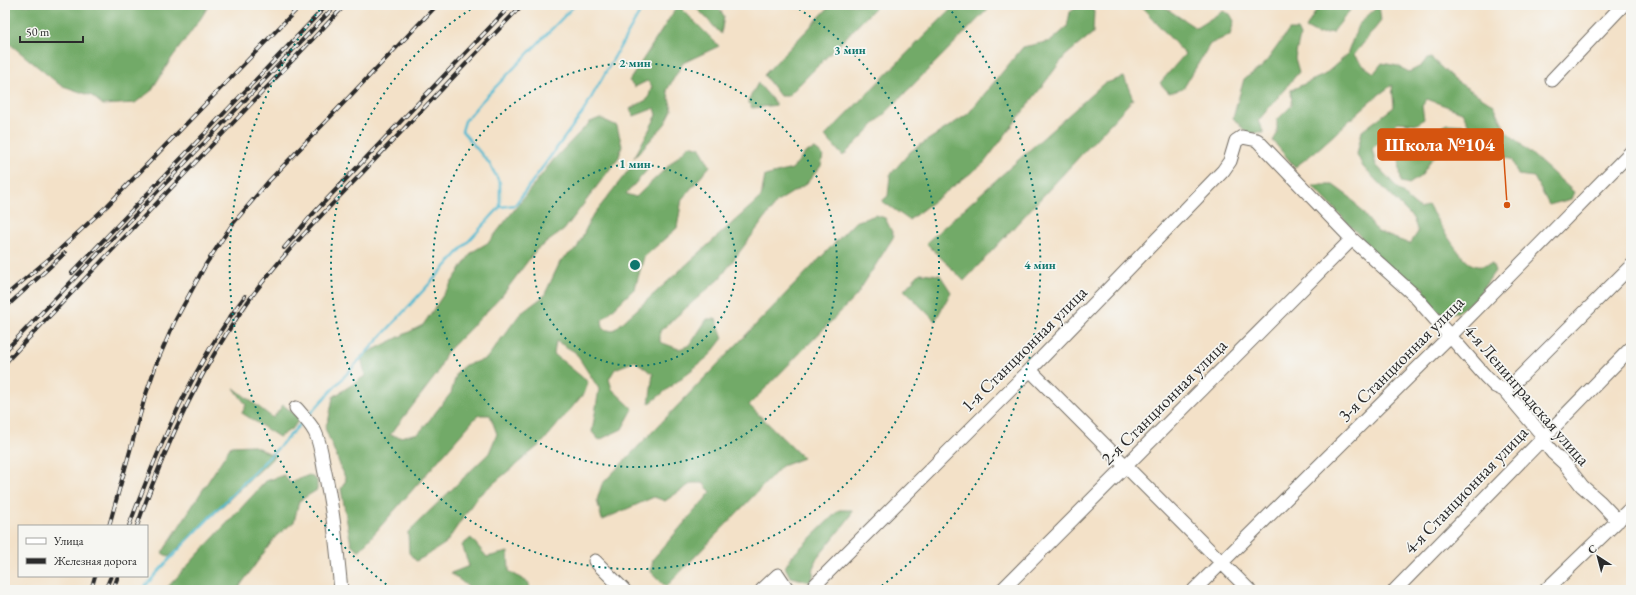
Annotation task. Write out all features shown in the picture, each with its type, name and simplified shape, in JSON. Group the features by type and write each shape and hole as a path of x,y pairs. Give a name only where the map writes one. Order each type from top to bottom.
{"street":[{"path":"1552,80 1623,5"},
{"name":"1-я Станционная улица","path":"810,590 1030,370 1224,171 1230,161 1236,141 1242,137 1256,140"},
{"name":"4-я Ленинградская улица","path":"1256,140 1352,239 1414,295 1486,377 1495,386 1504,390 1543,436 1545,443 1553,453 1565,464 1582,486 1618,521"},
{"name":"3-я Станционная улица","path":"1194,590 1631,152"},
{"name":"2-я Станционная улица","path":"1002,590 1352,239"},
{"path":"1504,390 1513,384 1631,266"},
{"name":"4-я Станционная улица","path":"1395,590 1543,436 1631,348"},
{"path":"1030,370 1249,590"},
{"path":"296,408 308,421 316,433 320,449 334,529 341,590"},
{"path":"1546,590 1631,508"},
{"path":"595,561 624,590"},
{"path":"762,590 778,575 788,590"}],"green space":[{"path":"5,5 209,5 171,59 151,91 135,103 103,105 92,96 60,85 5,40"},
{"path":"678,5 719,46 683,63 667,90 672,110 665,124 634,158 657,115 655,108 634,116 630,109 648,99 652,86 647,81 635,87 629,81"},
{"path":"694,5 717,5 724,16 721,34"},
{"path":"831,5 878,5 788,96 780,96 764,75"},
{"path":"955,5 992,5 843,156 825,136"},
{"path":"1081,5 1094,11 1093,33 1065,56 984,163 909,220 882,201 888,196 890,175 911,151 968,114 1023,47 1051,41 1067,27 1070,12"},
{"path":"1140,5 1161,5 1196,28 1223,11 1230,14 1234,21 1230,35 1210,44 1183,89 1169,93 1160,83 1185,54"},
{"path":"1319,5 1354,5 1333,32 1317,34 1306,28"},
{"path":"1379,5 1381,21 1354,55 1364,66 1374,73 1382,63 1398,66 1409,72 1421,66 1426,60 1431,58 1456,81 1494,105 1506,131 1574,192 1571,199 1549,205 1534,177 1518,175 1512,160 1475,142 1433,157 1421,176 1409,184 1401,182 1399,159 1403,153 1438,147 1442,127 1448,124 1469,125 1462,112 1427,99 1422,106 1424,119 1418,124 1398,122 1372,149 1376,165 1409,200 1420,209 1428,205 1448,238 1467,261 1471,264 1479,266 1492,263 1495,271 1477,297 1458,312 1442,314 1422,299 1424,288 1401,280 1312,185 1333,185 1351,198 1378,232 1410,244 1418,232 1413,218 1363,167 1357,154 1362,131 1394,107 1392,85 1379,94 1308,158 1295,167 1273,141 1277,134 1277,120 1292,105 1291,90 1324,75 1347,55 1358,25"},
{"path":"1289,30 1297,30 1300,36 1295,58 1299,72 1258,121 1264,133 1247,133 1233,118 1244,79 1263,66"},
{"path":"1124,77 1133,99 964,281 926,243 1103,84"},
{"path":"758,83 777,105 752,108 748,101"},
{"path":"600,118 617,126 622,146 619,157 564,230 536,250 501,297 446,353 437,374 390,435 400,437 419,433 451,393 457,372 465,365 486,359 520,314 544,296 561,260 577,248 591,218 631,167 641,162 648,169 626,194 636,197 690,145 700,148 710,166 682,199 677,228 644,257 635,288 602,320 603,329 613,331 761,197 765,176 792,169 806,152 815,149 823,155 821,166 806,184 777,202 720,278 660,331 660,342 679,349 690,345 707,319 716,319 723,338 709,356 649,404 653,374 635,361 615,369 609,379 612,389 633,409 622,429 599,440 592,432 599,389 575,352 556,341 554,354 588,382 585,392 542,443 477,497 446,543 416,561 409,553 408,532 489,453 497,434 490,415 478,415 359,551 351,544 341,489 346,480 325,428 329,418 333,397 365,376 361,356 423,325 472,252 489,242 554,159 590,122"},
{"path":"876,215 885,218 894,236 856,296 749,405 803,458 782,466 666,587 651,572 653,559 711,492 703,483 692,483 665,501 654,497 602,520 597,500 602,484 855,222"},
{"path":"920,273 940,275 951,292 935,321 904,290"},
{"path":"234,388 273,418 283,405 300,418 293,428 279,437 242,413 246,405"},
{"path":"252,445 275,456 169,557 162,553 231,446"},
{"path":"284,475 290,483 309,475 317,480 317,490 299,501 294,522 276,536 237,590 165,590 266,481"},
{"path":"839,510 852,510 850,517 815,561 812,582 790,577 785,567 793,555"},
{"path":"471,538 487,557 508,552 509,571 529,583 528,590 472,590 451,573 469,566 462,545"}],"waterway":[{"path":"500,207 500,183 489,163 462,131 465,121 481,102 575,5"},
{"path":"308,416 500,207 515,205 583,112 644,5"},
{"path":"142,590 181,547 303,421"}],"railway":[{"path":"5,296 57,252 107,206 301,5"},
{"path":"72,273 327,5"},
{"path":"5,351 336,5"},
{"path":"5,363 345,5"},
{"path":"109,525 145,397 157,362 175,321 206,264 231,226 268,182 437,5"},
{"path":"284,248 311,216 511,5"},
{"path":"137,525 169,443 194,390 240,313 268,275 314,223 522,5"},
{"path":"5,308 65,253"},
{"path":"129,525 152,466 193,378 226,322 245,296"},
{"path":"91,590 95,577"},
{"path":"105,590 111,577"},
{"path":"113,590 118,577"}],"place":[{"name":"Школа №104","path":"1507,205"}]}
